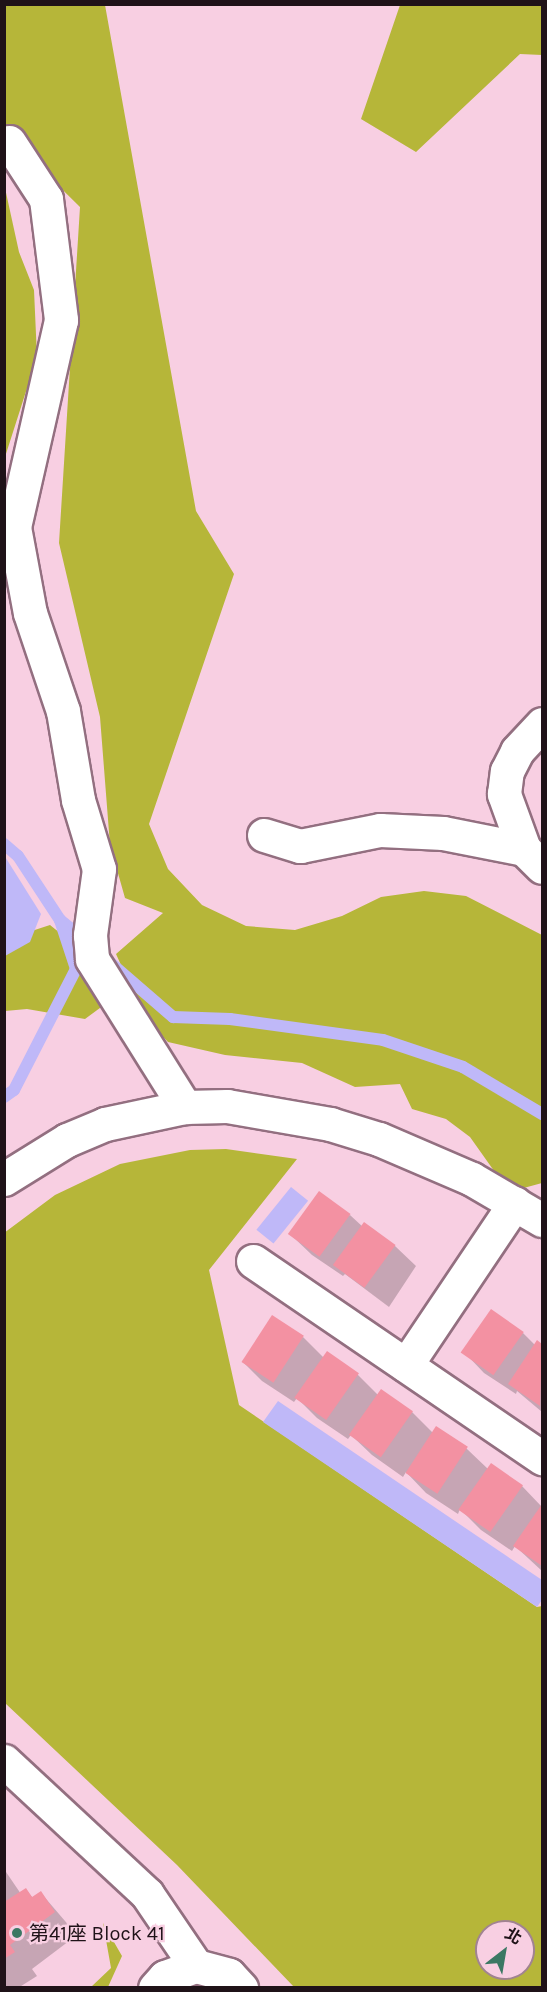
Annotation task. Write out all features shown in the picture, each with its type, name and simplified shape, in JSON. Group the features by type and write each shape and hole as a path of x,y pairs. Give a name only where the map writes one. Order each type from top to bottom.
{"street":[{"path":"9,142 46,199 61,320 14,527 30,613 63,711 78,800 99,869 91,947 185,1107"},
{"path":"533,858 504,794 507,771 517,751 543,724"},
{"path":"264,835 300,846 380,830 443,833 533,858"},
{"path":"4,1179 67,1140 105,1124 185,1107 226,1106 330,1124 427,1158 529,1212 406,1365"},
{"path":"253,1261 543,1458"},
{"path":"4,1761 147,1894 182,1940 196,1966"},
{"path":"155,1988 165,1977 196,1966 229,1975 241,1988"}],"shaded area":[{"path":"4,5 105,5 196,511 234,574 149,824 168,869 202,905 246,926 295,930 342,916 381,897 424,891 466,896 542,935 542,1183 509,1192 470,1137 446,1119 412,1109 400,1084 355,1087 302,1063 225,1055 168,1042 144,1016 116,954 163,913 125,898 110,845 100,717 59,543 80,207 5,133"},
{"path":"400,5 542,5 542,55 520,54 416,152 361,119"},
{"path":"5,188 19,252 34,290 37,357 5,457"},
{"path":"4,855 41,914 30,942 5,956"},
{"path":"50,925 81,950 104,1005 85,1019 27,1009 5,1011 4,940"},
{"path":"226,1149 297,1159 209,1270 239,1405 537,1607 542,1606 542,1987 294,1987 177,1865 5,1703 4,1233 55,1195 120,1164 190,1150"},
{"path":"291,1187 308,1201 273,1244 256,1230"},
{"path":"278,1401 542,1580 542,1600 537,1607 263,1422"},
{"path":"103,1923 122,1956 108,1987 91,1987 111,1968"}],"building":[{"path":"319,1191 351,1214 319,1257 288,1234"},
{"path":"364,1222 396,1245 364,1288 333,1265"},
{"path":"491,1309 524,1332 493,1375 461,1352"},
{"path":"272,1315 304,1336 273,1383 242,1362"},
{"path":"537,1340 542,1344 540,1406 508,1384"},
{"path":"327,1351 359,1373 326,1420 294,1398"},
{"path":"381,1389 413,1411 381,1457 349,1435"},
{"path":"436,1426 468,1447 437,1494 406,1473"},
{"path":"491,1463 523,1485 490,1532 458,1510"},
{"path":"542,1504 542,1566 513,1546"},
{"name":"第41座 Block 41","path":"26,1888 32,1897 41,1891 55,1912 10,1945 15,1952 4,1959 4,1902"}],"waterway":[{"path":"4,844 18,856 60,920 86,941"},
{"path":"4,1097 14,1090 76,969 60,920"},
{"path":"106,959 173,1017 230,1019 383,1040 463,1067 542,1114"}],"place":[{"name":"第41座 Block 41","path":"17,1933"}]}
